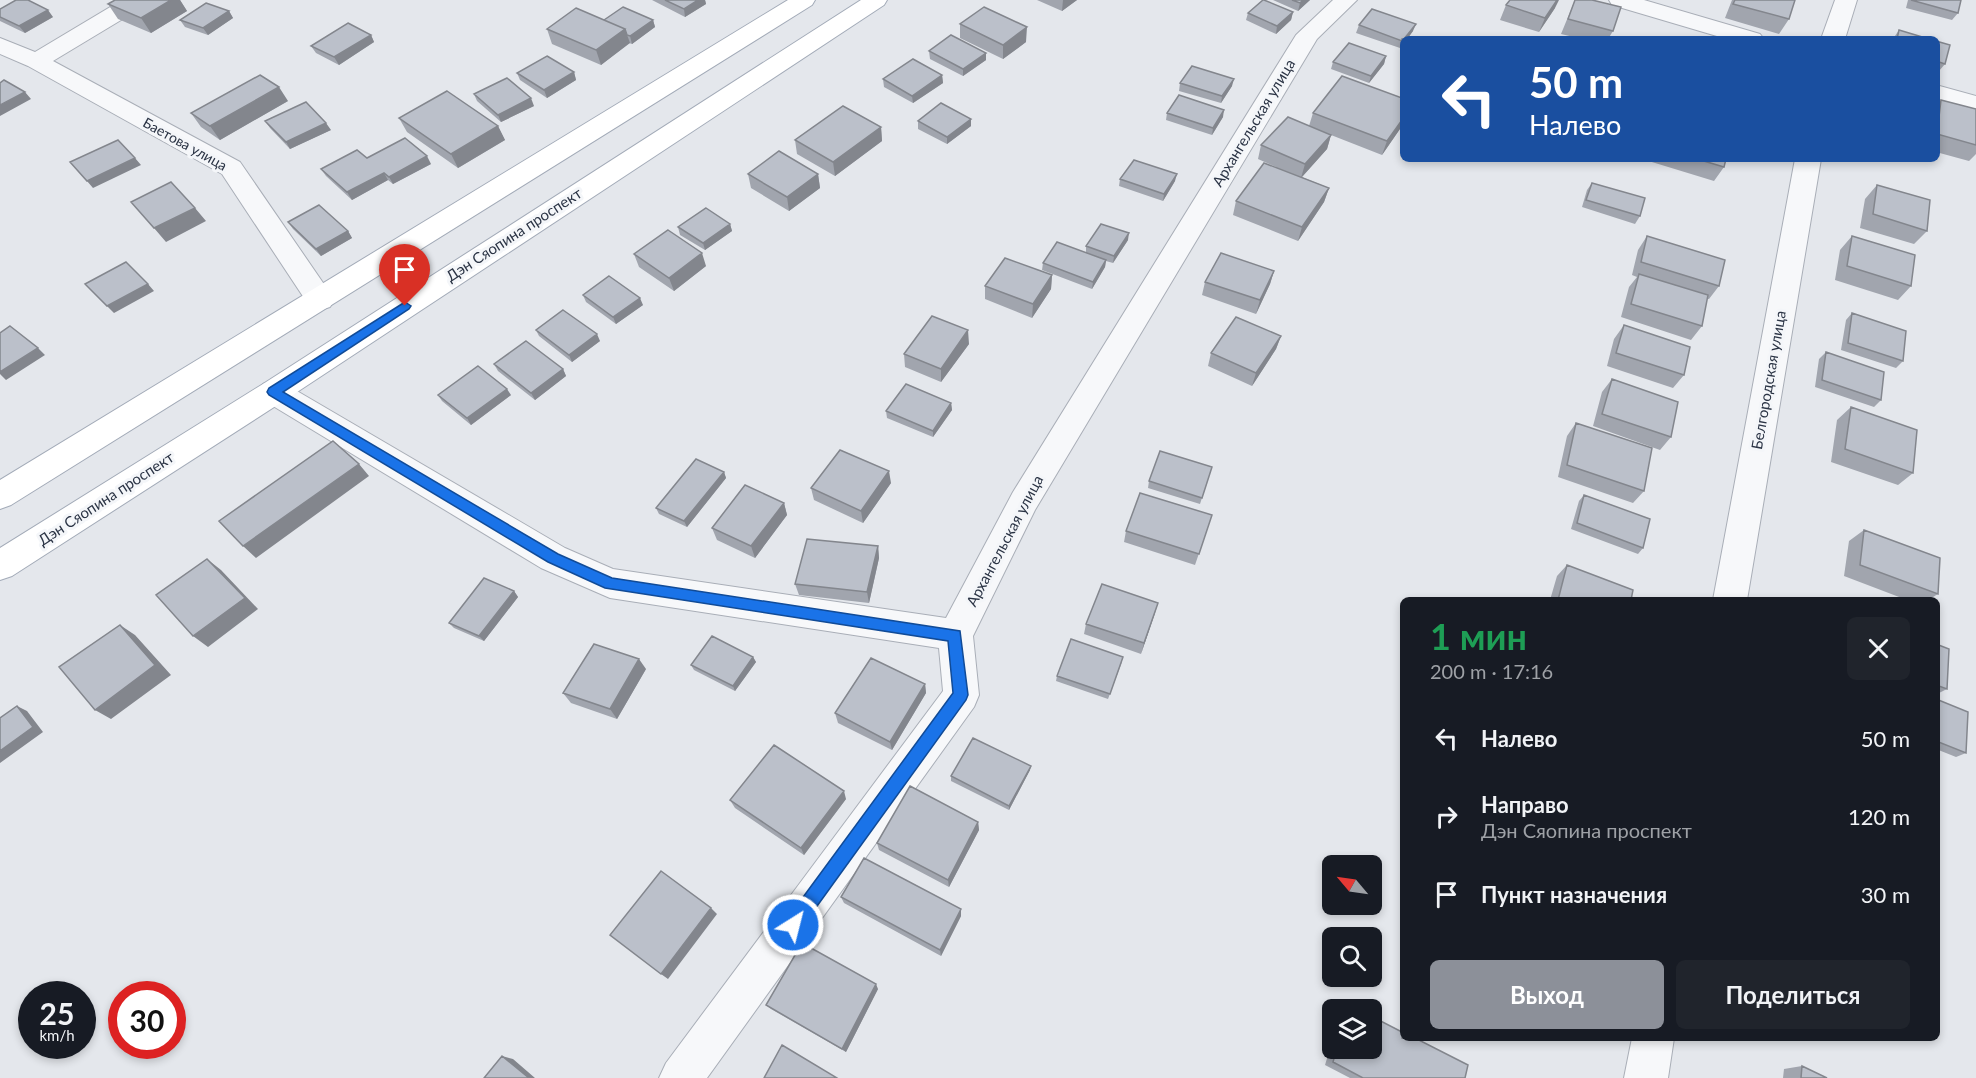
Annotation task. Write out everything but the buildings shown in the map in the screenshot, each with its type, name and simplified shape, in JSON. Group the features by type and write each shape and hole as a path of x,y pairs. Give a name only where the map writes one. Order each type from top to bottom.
{"main road":[{"path":"0,496 804,0"},
{"name":"Дэн Сяопина проспект","path":"0,566 274,392 876,0"}],"street":[{"path":"36,61 138,0"},
{"name":"Архангельская улица","path":"955,635 1024,501 1308,34 1346,0"},
{"path":"1620,0 1742,36"},
{"path":"1834,36 1846,0"},
{"name":"Баетова улица","path":"0,45 36,61 231,168 320,300"},
{"path":"1940,94 1976,104"},
{"name":"Белгородская улица","path":"1731,597 1807,162"},
{"path":"274,392 553,558 610,584 955,635 961,695 681,1078"},
{"path":"1646,1078 1652,1041"}],"route":[{"path":"405,306 274,392 553,558 610,584 955,635 961,695 793,925"}]}
